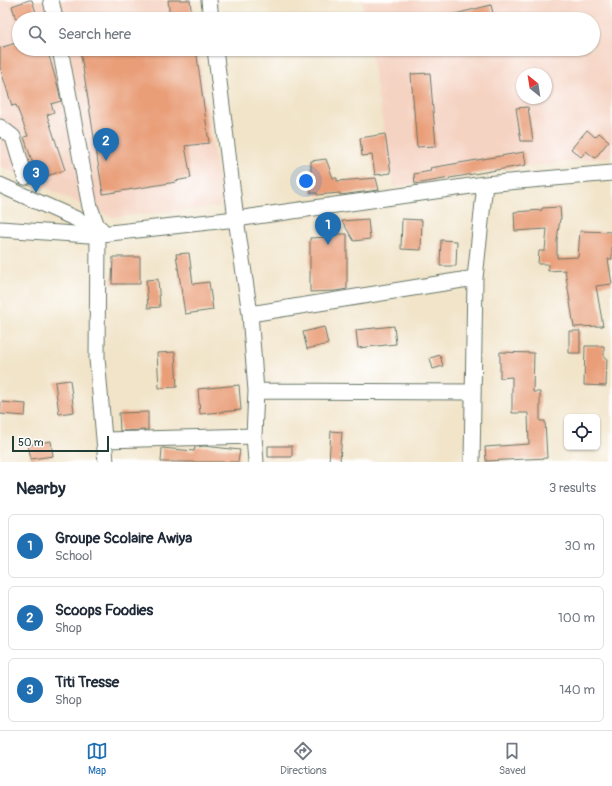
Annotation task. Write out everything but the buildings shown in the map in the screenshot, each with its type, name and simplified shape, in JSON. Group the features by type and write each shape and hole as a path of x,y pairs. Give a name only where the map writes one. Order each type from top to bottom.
{"street":[{"path":"51,0 54,12"},
{"path":"209,0 210,12"},
{"path":"61,56 95,232 97,358 106,462"},
{"path":"216,56 236,219 250,314 256,391 254,436 256,462"},
{"path":"0,127 13,137 26,177"},
{"path":"0,229 95,232 236,219 485,184 612,172"},
{"path":"472,462 475,278 485,184"},
{"path":"0,185 95,232"},
{"path":"250,314 475,278"},
{"path":"256,391 473,392"},
{"path":"105,440 254,436"}],"shaded area":[{"path":"0,0 192,0 193,12 12,12 12,56 199,56 221,202 218,207 112,217 76,202 0,166"},
{"path":"362,0 610,0 612,151 608,157 526,167 526,165 394,187 371,56 600,56 600,12 364,12"}],"place":[{"name":"Scoops Foodies","path":"106,161"},
{"name":"Titi Tresse","path":"36,193"},
{"name":"Groupe Scolaire Awiya","path":"328,245"}]}
